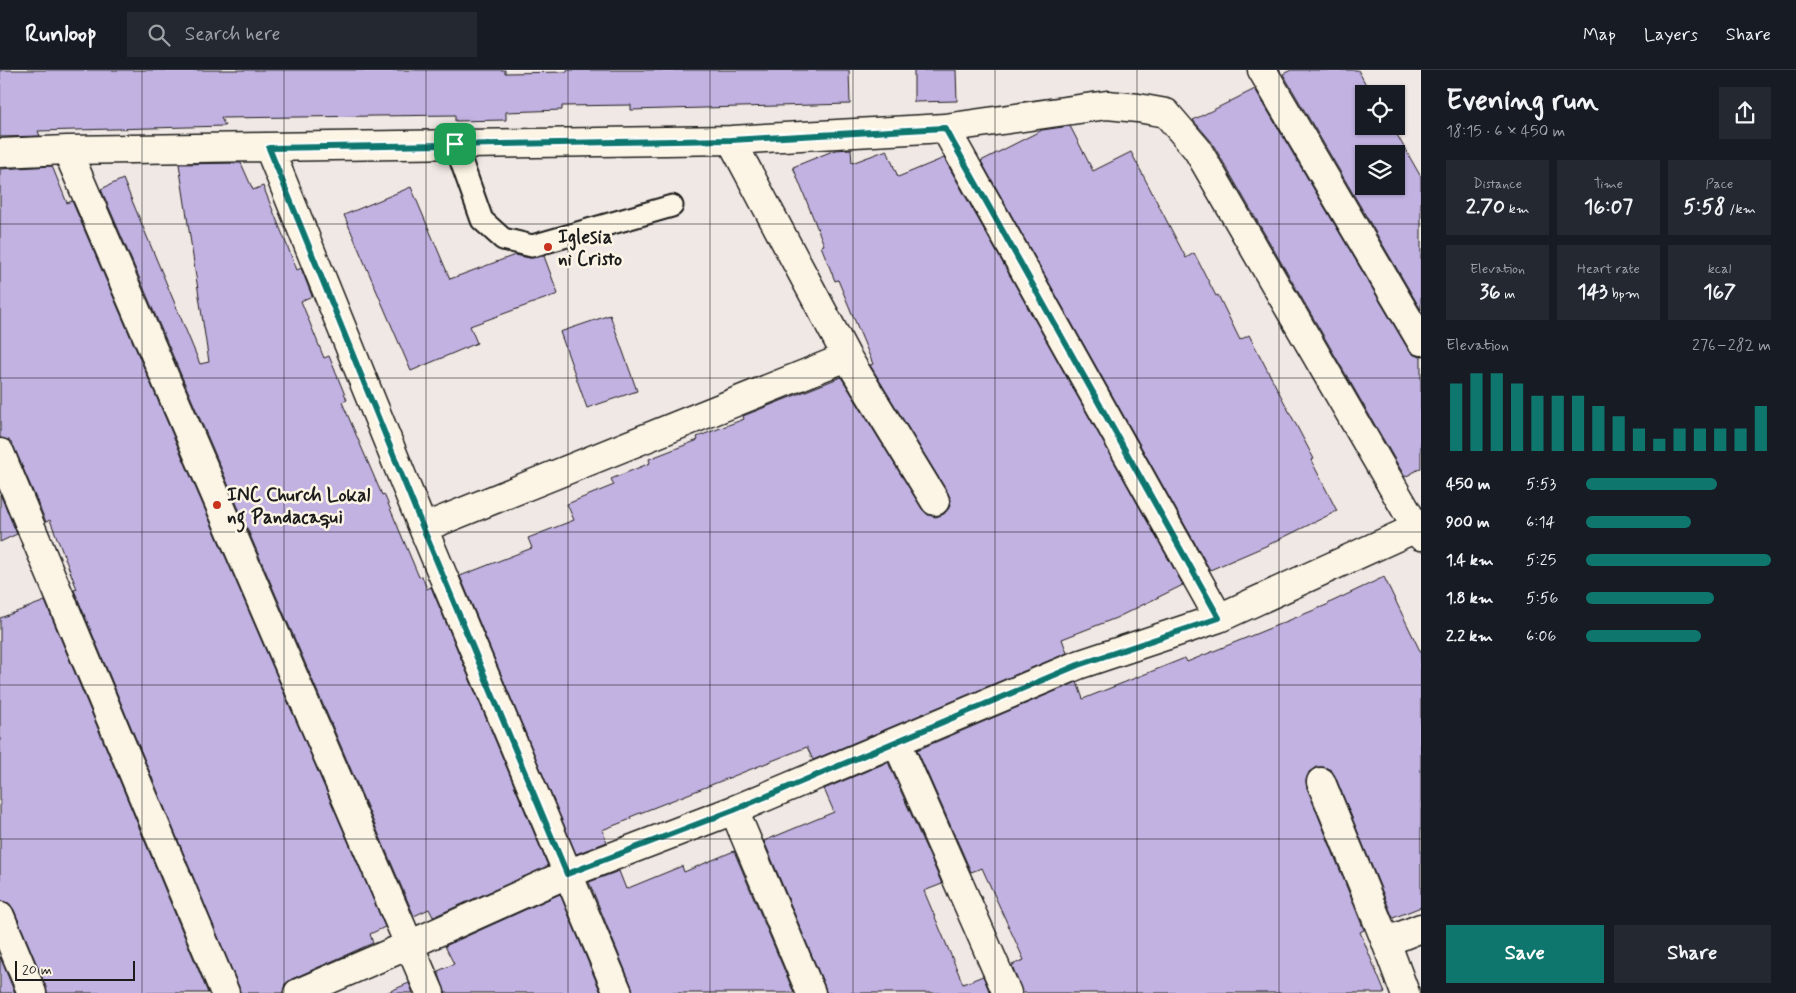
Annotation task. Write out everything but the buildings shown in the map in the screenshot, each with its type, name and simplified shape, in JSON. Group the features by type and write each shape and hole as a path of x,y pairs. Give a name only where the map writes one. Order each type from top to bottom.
{"street":[{"path":"1262,70 1421,341"},
{"path":"0,153 67,150 731,140 945,128 1108,105 1166,113 1197,149 1419,532 1219,618 1078,665 897,743 734,810 567,874 298,993"},
{"path":"945,128 1219,618"},
{"path":"731,140 847,357 935,502"},
{"path":"269,148 423,528 618,993"},
{"path":"67,150 430,993"},
{"path":"423,528 847,357"},
{"path":"0,452 225,993"},
{"path":"897,743 1007,993"},
{"path":"1321,782 1405,993"},
{"path":"734,810 811,993"},
{"path":"0,916 32,993"},
{"path":"1386,942 1421,928"}],"lane":[{"path":"455,144 482,220 503,239 532,246 672,206"}],"place":[{"name":"Iglesia ni Cristo","path":"548,247"},
{"name":"INC Church Lokal ng Pandacaqui","path":"217,505"}],"route":[{"path":"945,128 1219,618 1078,665 897,743 734,810 567,874 423,528 269,148 455,144 731,140 945,128"}]}
